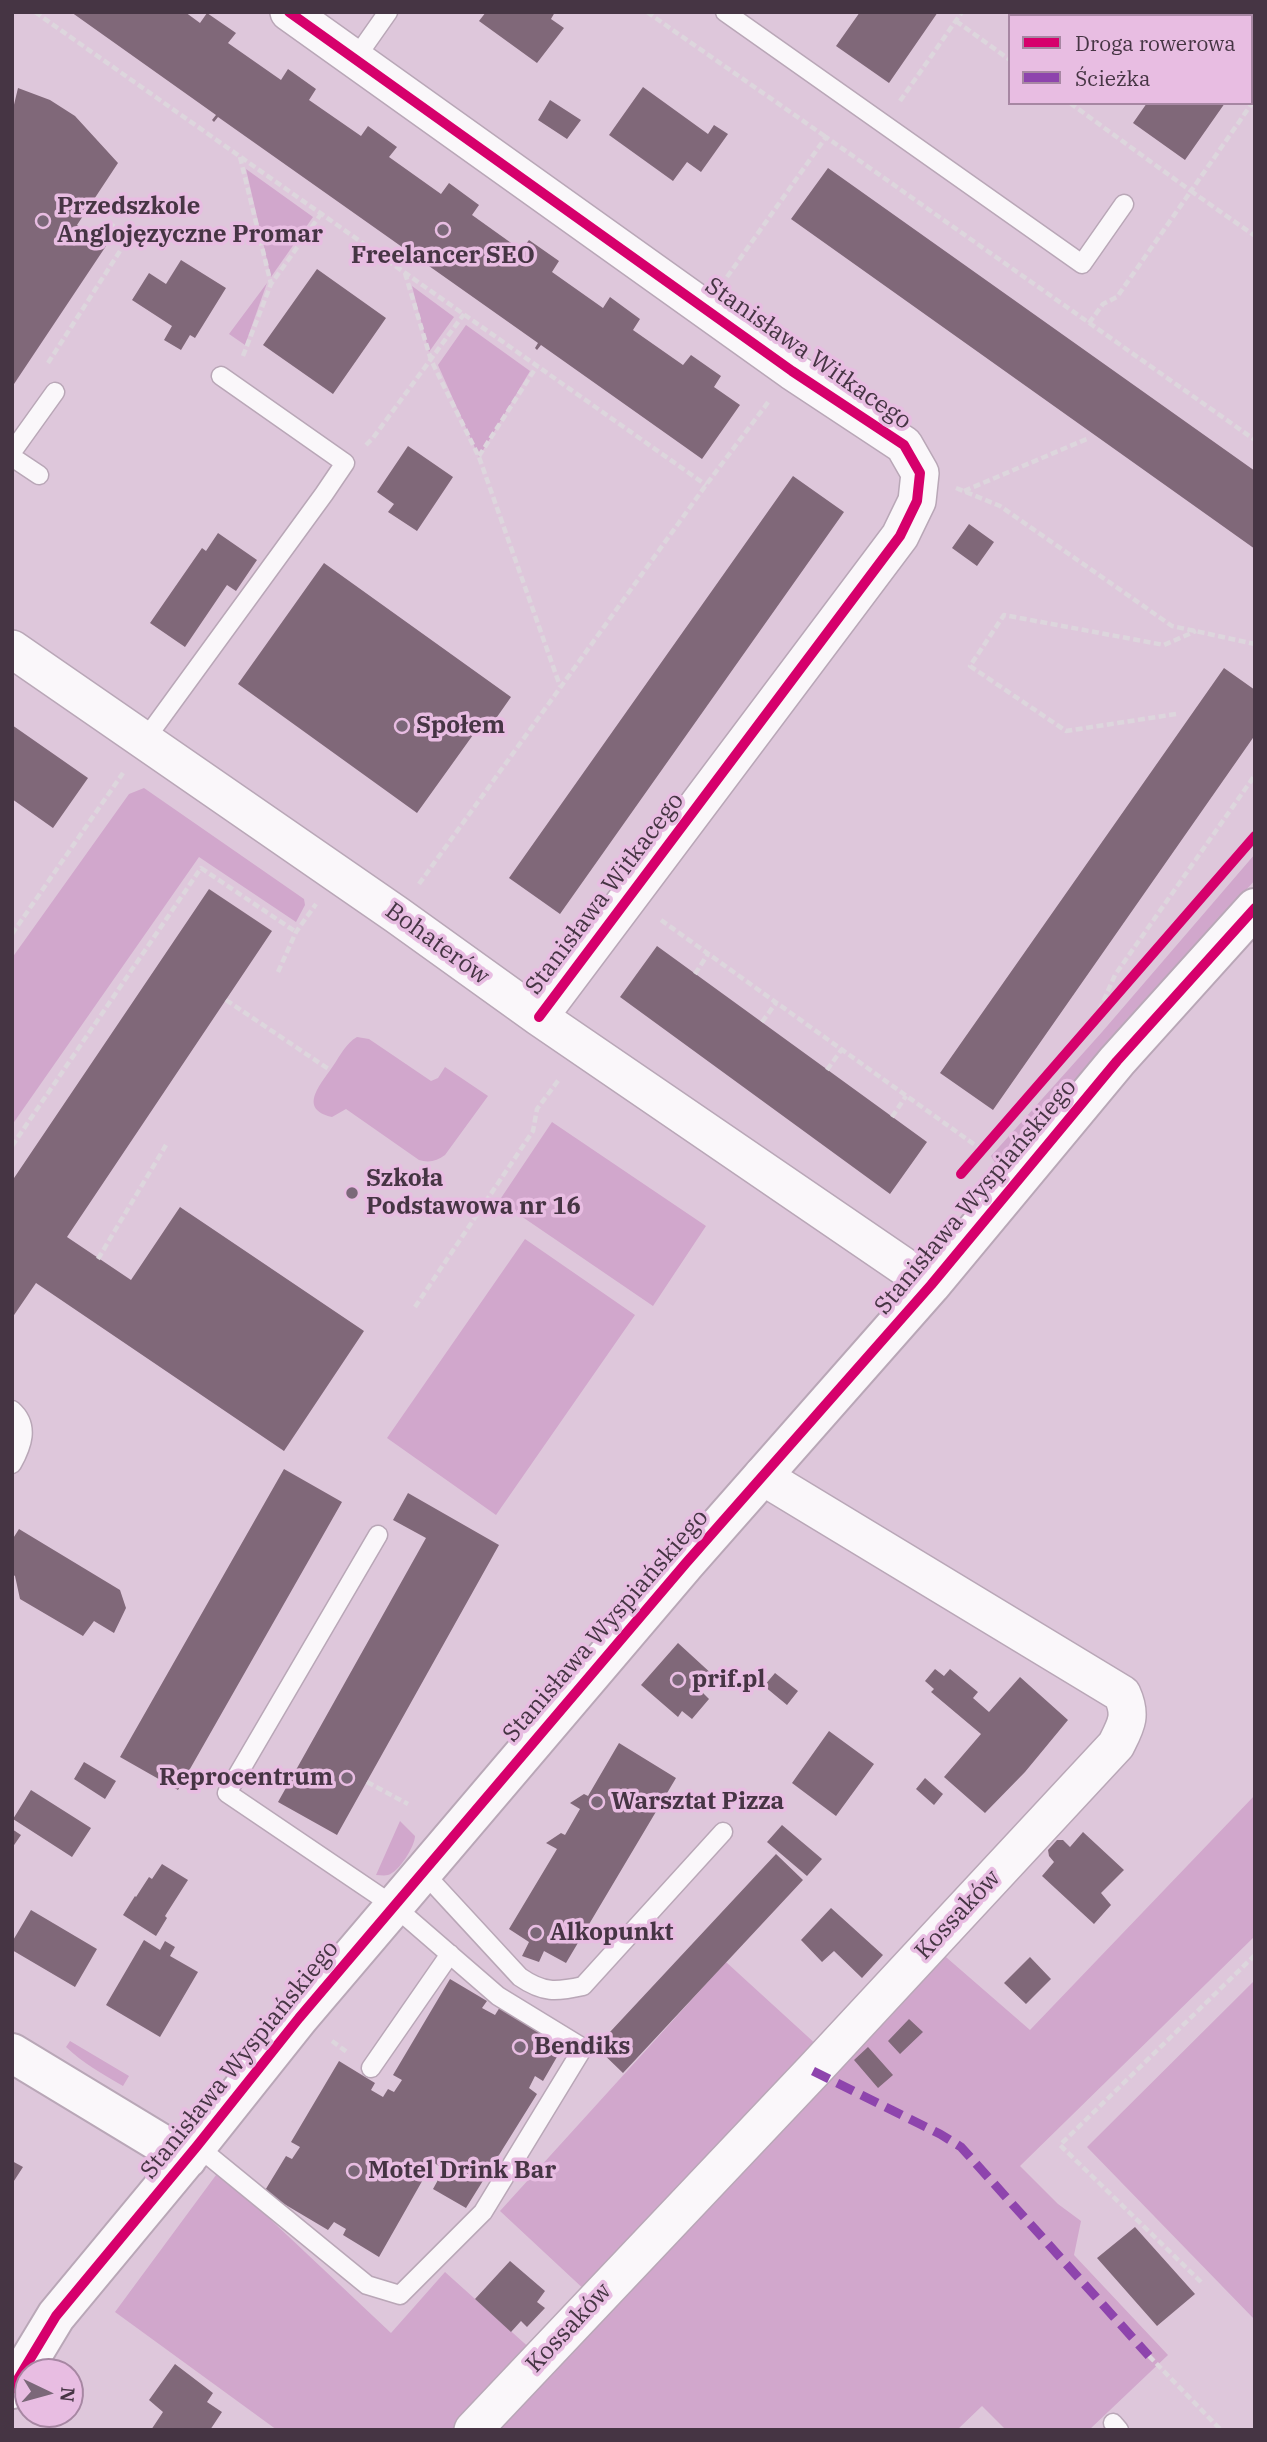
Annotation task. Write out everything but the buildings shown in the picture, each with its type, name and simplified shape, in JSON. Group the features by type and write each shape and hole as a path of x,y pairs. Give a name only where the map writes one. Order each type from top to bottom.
{"street":[{"name":"Stanisława Witkacego","path":"289,12 792,370 904,445 920,473 917,501 900,536 539,1017"},
{"name":"Bohaterów","path":"12,649 135,754 397,915 539,1017 931,1286"},
{"name":"Stanisława Wyspiańskiego","path":"12,2389 56,2316 299,2018 762,1476 931,1286 1117,1061 1255,908"},
{"name":"Kossaków","path":"473,2430 1116,1745 1126,1724 1129,1709 1122,1695 762,1476"},
{"path":"12,2053 192,2152"}],"lane":[{"path":"355,59 388,12"},
{"path":"725,12 1082,264 1124,204"},
{"path":"135,754 345,463 227,380"},
{"path":"39,475 12,455 55,391"},
{"path":"12,1410 19,1416 24,1437 12,1464"},
{"path":"192,2152 367,2285 400,2295 483,2212 583,2048 498,1996 394,1906 227,1793 378,1535"},
{"path":"423,1872 520,1977 538,1989 562,1991 583,1986 723,1832"},
{"path":"371,2068 450,1954"}],"path":[{"path":"35,12 706,485"},
{"path":"647,12 1255,440"},
{"path":"884,125 962,12"},
{"path":"956,21 1008,59"},
{"path":"1073,105 1255,236"},
{"path":"1088,323 1103,304 1116,297 1251,105"},
{"path":"705,308 826,137"},
{"path":"239,156 271,284"},
{"path":"227,380 271,284 321,214"},
{"path":"41,373 129,236 106,221"},
{"path":"405,272 431,360 479,457 561,687"},
{"path":"345,463 373,438 464,314"},
{"path":"479,457 537,366"},
{"path":"397,915 706,485 792,370"},
{"path":"963,491 1089,438"},
{"path":"920,473 1000,506 1172,626 1255,644"},
{"path":"1176,714 1066,731 970,666 1004,615 1164,645 1196,631"},
{"path":"12,934 135,754"},
{"path":"1095,1020 1115,975 1255,775"},
{"path":"12,1146 201,868 296,932"},
{"path":"629,897 982,1150"},
{"path":"278,972 296,932 318,900"},
{"path":"695,974 708,954"},
{"path":"226,1000 330,1070"},
{"path":"762,1022 776,1003"},
{"path":"827,1070 842,1049"},
{"path":"415,1307 533,1131 537,1109 565,1072"},
{"path":"892,1117 906,1096"},
{"path":"98,1259 166,1145"},
{"path":"367,1782 408,1804"},
{"path":"1201,2282 1060,2146 1255,1955"},
{"path":"1149,2356 1221,2430"}],"shaded area":[{"path":"246,169 313,217 271,277"},
{"path":"267,283 245,345 229,334"},
{"path":"412,286 454,317 429,352"},
{"path":"466,325 530,371 479,457 438,365"},
{"path":"144,788 304,899 305,905 296,922 199,857 12,1125 12,958 129,794"},
{"path":"1255,854 1255,880 998,1168 991,1156"},
{"path":"357,1037 369,1039 431,1081 438,1078 445,1067 488,1096 445,1155 433,1161 419,1160 346,1109 332,1117 316,1108 314,1102 318,1088 344,1050"},
{"path":"552,1122 706,1226 653,1306 499,1201"},
{"path":"525,1239 635,1315 496,1515 387,1438"},
{"path":"1255,1795 1255,1936 1020,2166 1058,2204 1081,2221 1074,2255 1168,2355 1089,2430 1006,2430 982,2406 957,2430 486,2430 939,1951 1030,2030"},
{"path":"400,1821 415,1836 412,1846 406,1858 392,1873 376,1875"},
{"path":"726,1962 818,2046 588,2293 500,2211"},
{"path":"1255,1980 1255,2320 1087,2147"},
{"path":"70,2041 129,2076 123,2086 72,2053 66,2047"},
{"path":"219,2171 391,2333 445,2272 533,2351 458,2430 277,2430 115,2312"}],"marked path":[{"path":"813,2071 961,2147 1149,2356"}],"cycle path":[{"path":"289,12 792,371 904,445 920,473 917,501 900,536 539,1017"},
{"path":"961,1174 1255,836"},
{"path":"12,2389 56,2316 299,2018 686,1563 931,1285 1117,1061 1255,908"}],"place":[{"name":"Przedszkole Anglojęzyczne Promar","path":"43,221"},
{"name":"Freelancer SEO","path":"443,230"},
{"name":"Społem","path":"402,726"},
{"name":"Szkoła Podstawowa nr 16","path":"352,1193"},
{"name":"prif.pl","path":"678,1680"},
{"name":"Reprocentrum","path":"347,1778"},
{"name":"Warsztat Pizza","path":"597,1802"},
{"name":"Alkopunkt","path":"536,1933"},
{"name":"Bendiks","path":"520,2047"},
{"name":"Motel Drink Bar","path":"354,2171"}]}
